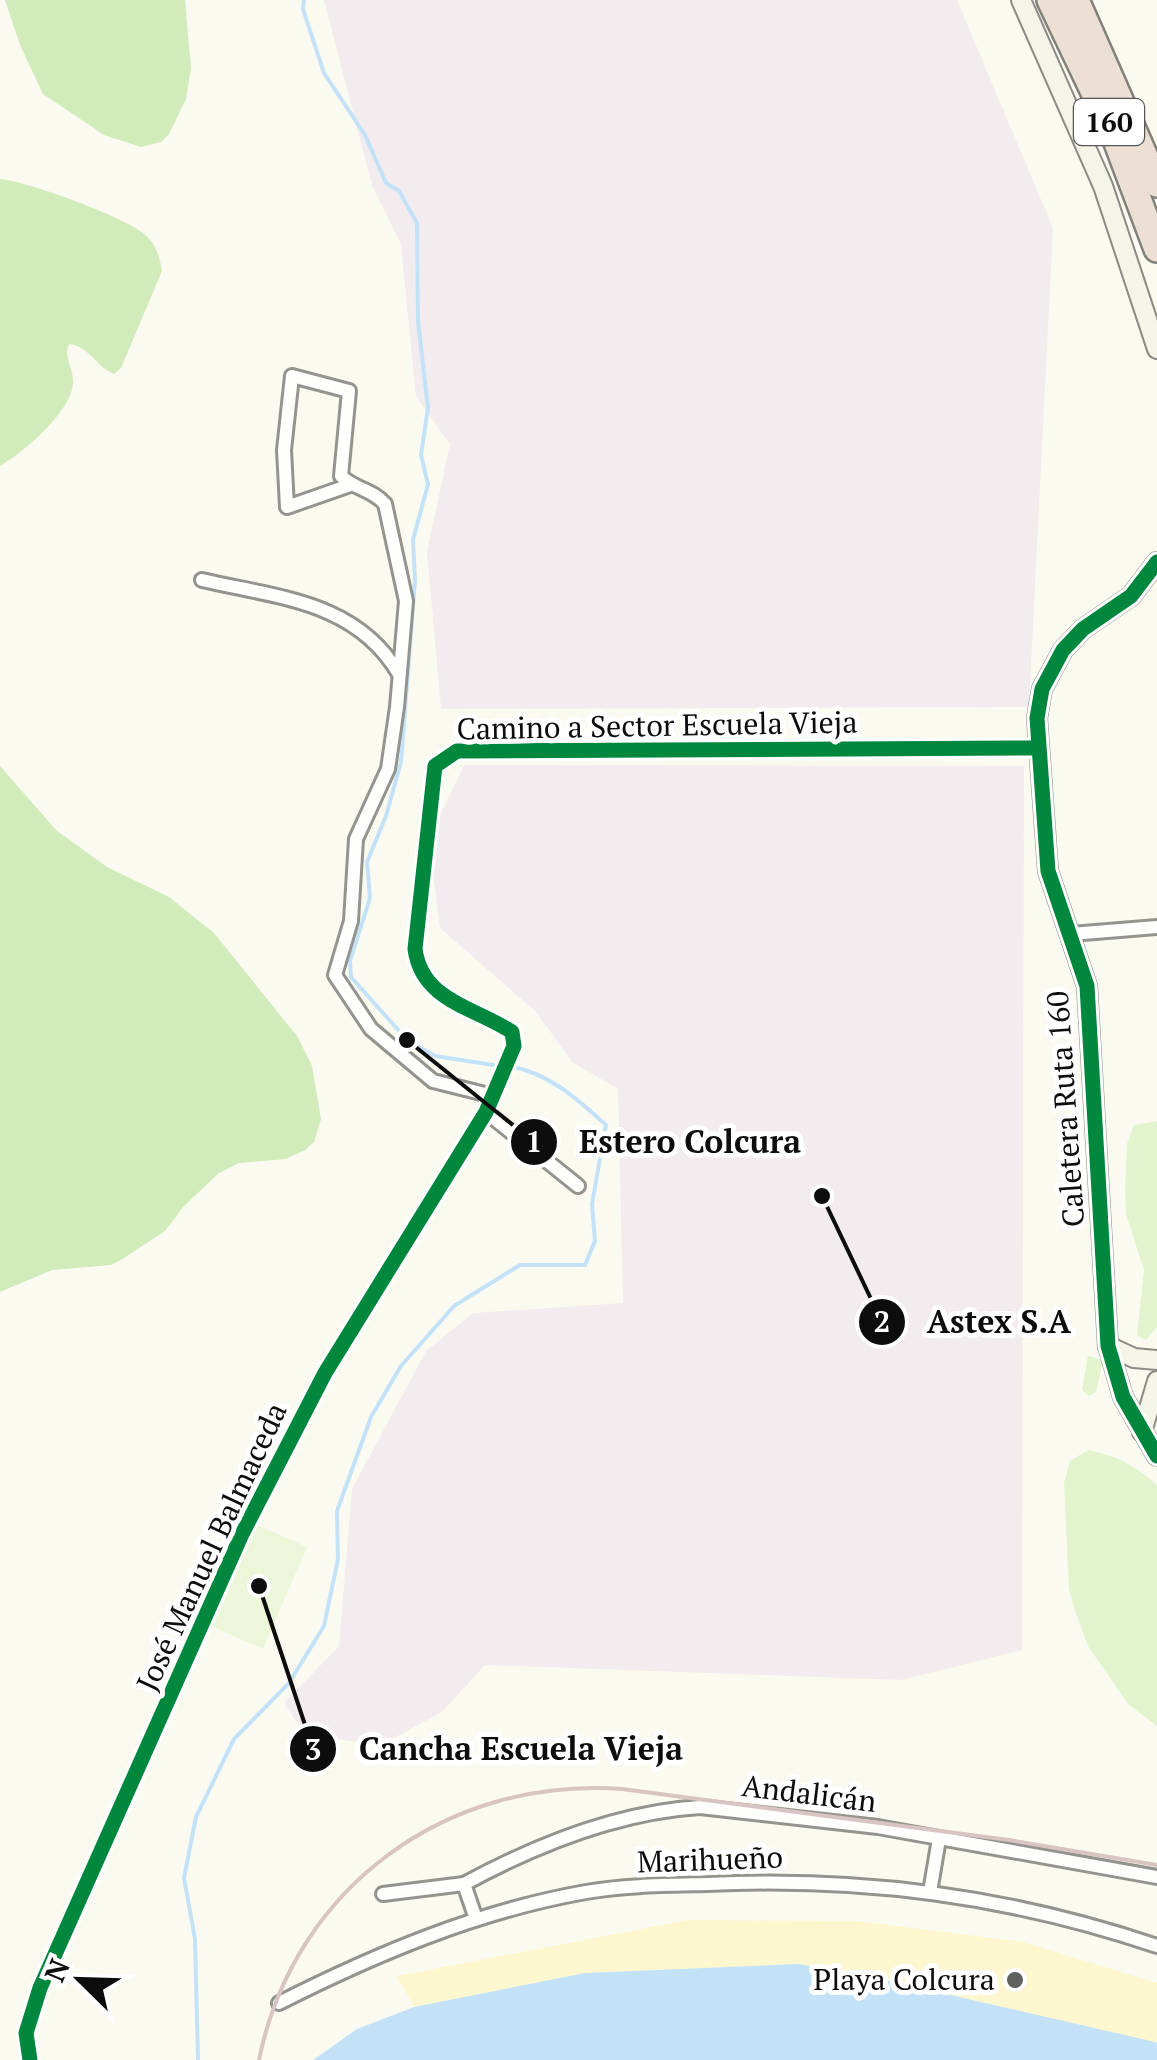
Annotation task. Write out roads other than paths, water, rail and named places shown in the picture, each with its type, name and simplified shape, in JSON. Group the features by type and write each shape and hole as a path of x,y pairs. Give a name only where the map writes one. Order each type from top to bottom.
{"highway":[{"name":"160","path":"1050,0 1114,132 1157,250"},
{"name":"160","path":"1076,0 1157,184"},
{"path":"1117,86 1157,147"}],"street":[{"path":"1021,0 1097,170 1157,349"},
{"path":"350,485 287,507 284,450 292,376 349,391 341,476 350,485 376,494 385,504 406,601 388,769 356,839 351,921 335,975 371,1028 432,1081 493,1096"},
{"name":"Caletera Ruta 160","path":"1157,562 1131,596 1083,629 1055,662 1038,704 1048,871 1084,969 1089,1004 1108,1346 1123,1397 1157,1456"},
{"path":"202,580 338,615 375,639 400,676"},
{"name":"Camino a Sector Escuela Vieja","path":"514,1046 512,1032 432,988 416,958 431,778 444,756 476,751 1038,748"},
{"path":"1071,934 1157,927"},
{"name":"José Manuel Balmaceda","path":"30,2060 26,2034 40,1988 242,1534 325,1373 486,1112 514,1046"},
{"path":"486,1112 578,1186"},
{"path":"1108,1346 1134,1358 1157,1360"},
{"path":"1123,1397 1157,1371"},
{"path":"1142,1433 1157,1381"},
{"name":"Andalicán","path":"383,1894 464,1884 550,1843 674,1809 791,1814 1157,1877"},
{"path":"930,1892 939,1839"},
{"name":"Marihueño","path":"278,2003 356,1964 476,1919 588,1892 636,1886 827,1882 930,1892 1067,1917 1157,1946"},
{"path":"464,1884 476,1919"}],"water":[{"path":"798,1964 854,1973 1151,2041 1157,2043 1157,2060 313,2060 357,2029 414,2007 585,1973"}],"waterway":[{"path":"304,0 303,9 324,73 365,135 386,183 399,191 417,223 418,321 428,408 421,455 428,484 413,540 415,581 401,762 386,816 367,862 370,898 350,961 351,977 407,1040 435,1056 500,1066"},
{"path":"198,2060 195,1939 184,1878 196,1817 234,1739 289,1683 324,1626 338,1559 337,1511 371,1417 401,1366 454,1306 520,1265 585,1265 595,1241 592,1204 606,1125 549,1081 509,1066"}],"railway":[{"path":"259,2060 278,1998 306,1943 343,1895 388,1855 440,1823 497,1802 558,1790 622,1789 1009,1840 1157,1865"}],"place":[{"name":"Estero Colcura","path":"407,1040"},
{"name":"Astex S.A","path":"822,1196"},
{"name":"Cancha Escuela Vieja","path":"259,1586"},
{"name":"Playa Colcura","path":"1015,1980"}]}
